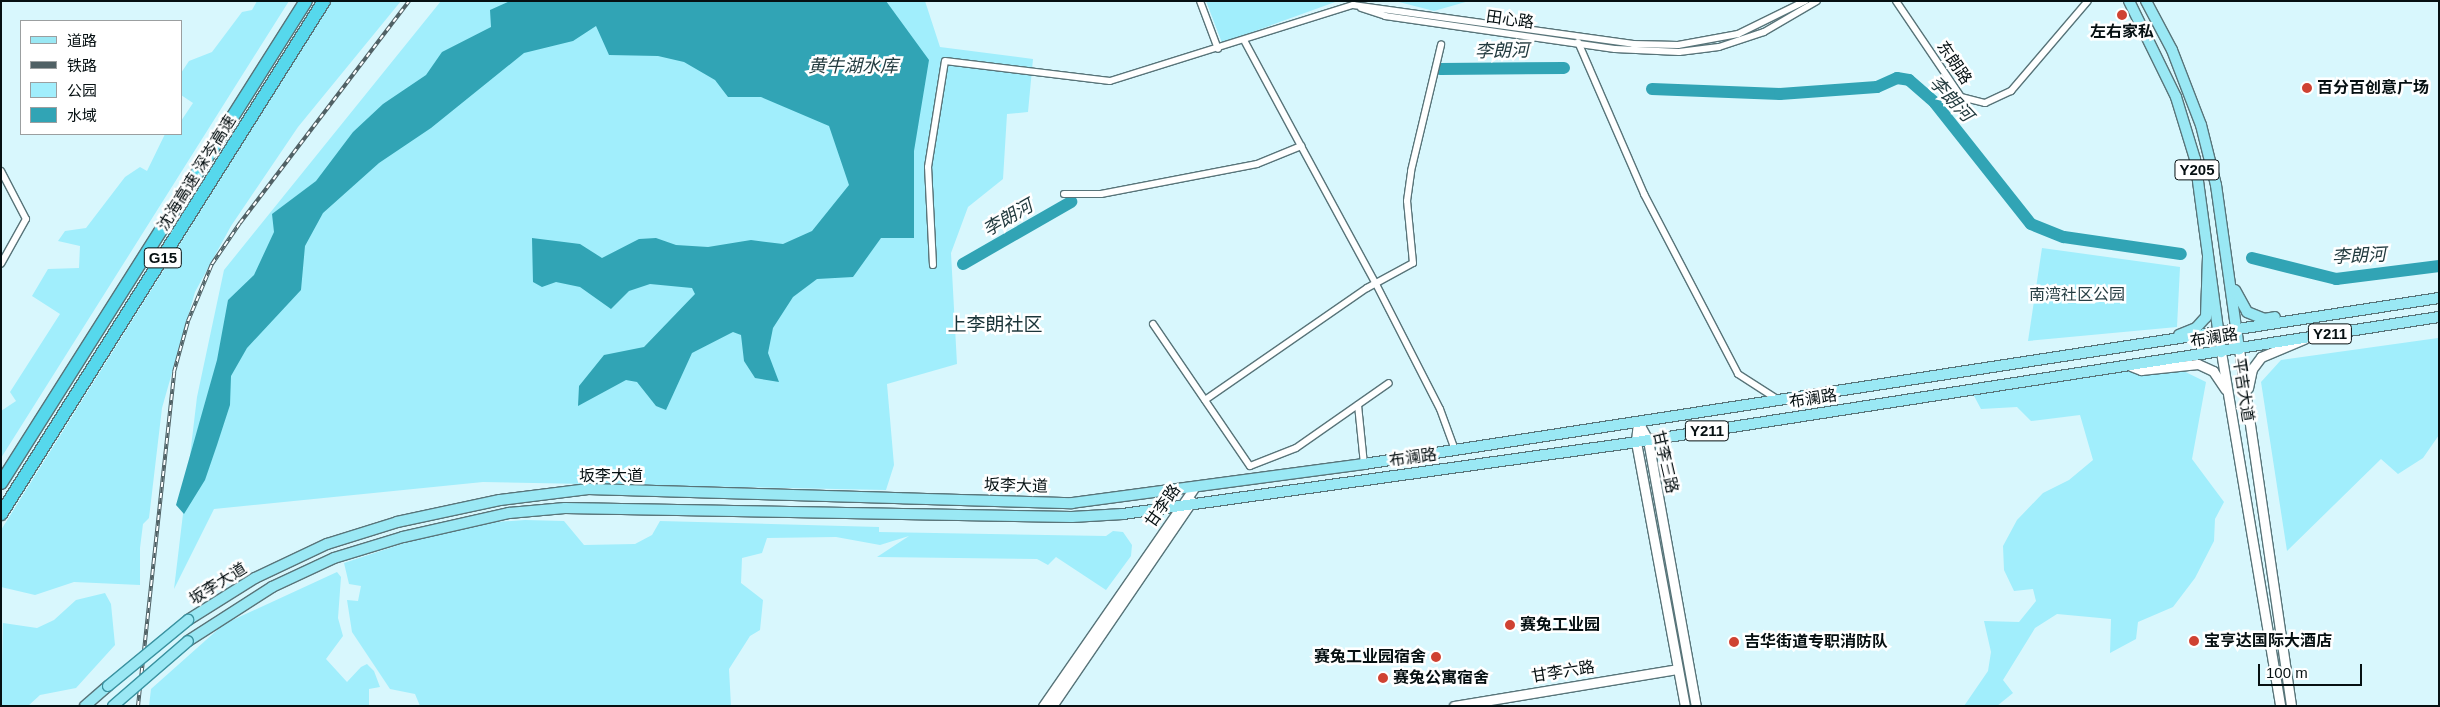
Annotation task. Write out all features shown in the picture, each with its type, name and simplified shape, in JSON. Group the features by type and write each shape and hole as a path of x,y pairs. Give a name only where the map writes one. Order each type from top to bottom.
{"highway":[{"name":"沈海高速 深岑高速","path":"1,483 306,1"},
{"name":"沈海高速 深岑高速","path":"1,514 324,1"}],"main road":[{"name":"平吉大道","path":"2129,1 2158,56 2187,129 2210,250 2221,352"},
{"name":"平吉大道","path":"2146,1 2172,50 2201,125 2216,185 2239,349"},
{"path":"2154,344 2203,323 2209,310 2205,269 2210,250"},
{"path":"2226,257 2238,298 2256,318 2333,314"},
{"name":"布澜路","path":"1193,489 1778,399 2154,344 2439,298"},
{"name":"布澜路","path":"1187,504 1636,442 2439,317"},
{"name":"坂李大道","path":"85,706 188,620 255,578 327,544 397,522 510,499 588,489 1072,503 1193,489"},
{"name":"坂李大道","path":"113,706 188,641 272,587 334,558 403,536 508,512 565,508 1072,517 1187,504"}],"street":[{"path":"1200,1 1218,48"},
{"name":"田心路","path":"1353,4 1633,44 1697,43 1761,26 1805,1"},
{"name":"田心路","path":"1353,4 1385,16 1654,53 1699,50 1764,32 1817,1"},
{"name":"东朗路","path":"1896,1 1961,97 1985,104 2011,91 2088,1"},
{"path":"933,265 928,166 945,62 1110,81 1218,48 1245,42 1353,4"},
{"path":"1576,36 1644,194 1738,374 1778,399"},
{"path":"1245,42 1376,284 1440,410 1455,450"},
{"path":"1205,400 1415,259 1409,186 1429,83 1441,45"},
{"path":"1064,194 1101,194 1257,164 1301,146"},
{"path":"1,171 26,219 1,264"},
{"path":"1153,324 1250,466 1296,448 1390,383"},
{"path":"2249,421 2248,383 2256,361 2305,337"},
{"name":"平吉大道","path":"2239,349 2291,706"},
{"name":"平吉大道","path":"2221,352 2280,706"},
{"path":"2131,366 2141,370 2203,365 2223,385 2231,411"},
{"path":"1358,405 1364,464"},
{"name":"甘李三路","path":"1638,422 1648,440 1696,706"},
{"name":"甘李三路","path":"1638,422 1636,442 1685,706"},
{"name":"甘李路","path":"1052,706 1187,504 1193,489"},
{"name":"甘李路","path":"1043,706 1187,504"},
{"name":"甘李六路","path":"1454,706 1677,669"}],"green space":[{"path":"257,1 289,1 1,458 1,411 16,401 10,392 60,314 32,296 48,269 79,268 80,246 58,241 65,231 86,228 125,177 140,167 147,171 165,135 182,135 182,120 193,103 182,96 182,72 189,61 212,52 242,12 252,10"},
{"path":"332,1 401,1 298,127 231,226 195,292 162,408 149,518 143,524 140,548 140,585 74,582 35,595 1,587 1,530"},
{"path":"441,1 925,1 940,47 1033,59 1028,112 1007,114 1003,179 968,207 951,253 957,364 887,384 894,465 886,490 483,482 214,509 174,589 197,397 224,270"},
{"path":"1206,1 1338,1 1222,43"},
{"path":"1395,1 1469,1 1434,11"},
{"name":"南湾社区公园","path":"2042,248 2180,267 2177,327 2028,341"},
{"path":"2438,338 2439,435 2423,458 2398,474 2381,459 2287,551 2261,382 2281,360"},
{"path":"2167,363 2206,382 2192,459 2224,502 2215,519 2214,541 2195,578 2173,607 2138,622 2136,639 2110,653 2111,619 2057,614 2035,628 2003,680 2013,693 1997,706 1964,706 1988,671 1991,652 1984,621 2019,622 2036,601 2033,589 2014,591 2004,570 2003,546 2017,520 2043,493 2069,480 2093,460 2080,415 2031,421 2017,407 1981,409 1973,394"},
{"path":"525,520 564,521 584,545 635,544 652,535 660,521 879,527 879,532 1106,536 1113,531 1123,532 1132,545 1131,556 1106,590 1056,557 1048,565 1037,559 877,557 909,536 880,545 836,537 767,538 762,553 742,558 741,583 763,600 760,630 750,636 729,669 731,706 420,706 415,694 390,689 352,632 347,600 358,601 361,586 349,584 344,563 426,536 480,523"},
{"path":"337,572 341,577 338,618 343,636 326,659 347,682 361,667 367,664 374,671 380,687 369,689 369,706 149,706 151,689 224,624"},
{"path":"105,593 111,604 115,645 76,688 40,695 28,706 1,706 3,623 37,628 54,620 76,600"}],"water":[{"name":"黄牛湖水库","path":"510,1 886,1 929,60 914,151 914,238 881,238 853,277 817,279 793,297 773,328 768,353 779,382 755,378 744,361 741,335 733,332 692,353 666,410 656,406 637,382 626,380 578,406 579,386 604,355 644,347 695,294 692,288 650,284 629,291 611,309 580,287 556,282 542,287 533,282 532,238 580,244 602,258 639,239 656,238 676,245 708,247 751,240 783,244 812,231 849,185 829,126 761,97 728,97 715,80 684,62 658,56 609,55 596,26 573,41 524,53 431,128 379,163 323,213 305,246 301,290 247,348 231,376 230,405 217,445 205,480 184,514 176,505 217,360 228,300 254,275 274,232 272,214 316,181 353,132 383,104 426,75 442,52 491,27 490,10"}],"waterway":[{"name":"李朗河","path":"1440,69 1564,68"},
{"name":"李朗河","path":"1652,89 1780,94 1877,87 1897,78 1909,80 1935,103 2031,224 2064,237 2181,254"},
{"name":"李朗河","path":"963,264 1071,202"},
{"name":"李朗河","path":"2252,258 2336,279 2439,266"}],"railway":[{"path":"138,706 174,372 188,321 212,264 240,223 409,1"}],"place":[{"name":"左右家私","path":"2122,15"},
{"name":"百分百创意广场","path":"2307,88"},
{"name":"赛兔工业园","path":"1510,625"},
{"name":"宝亨达国际大酒店","path":"2194,641"},
{"name":"吉华街道专职消防队","path":"1734,642"},
{"name":"赛兔工业园宿舍","path":"1436,657"},
{"name":"赛兔公寓宿舍","path":"1383,678"}],"district":[{"name":"上李朗社区","path":"995,325"}]}
